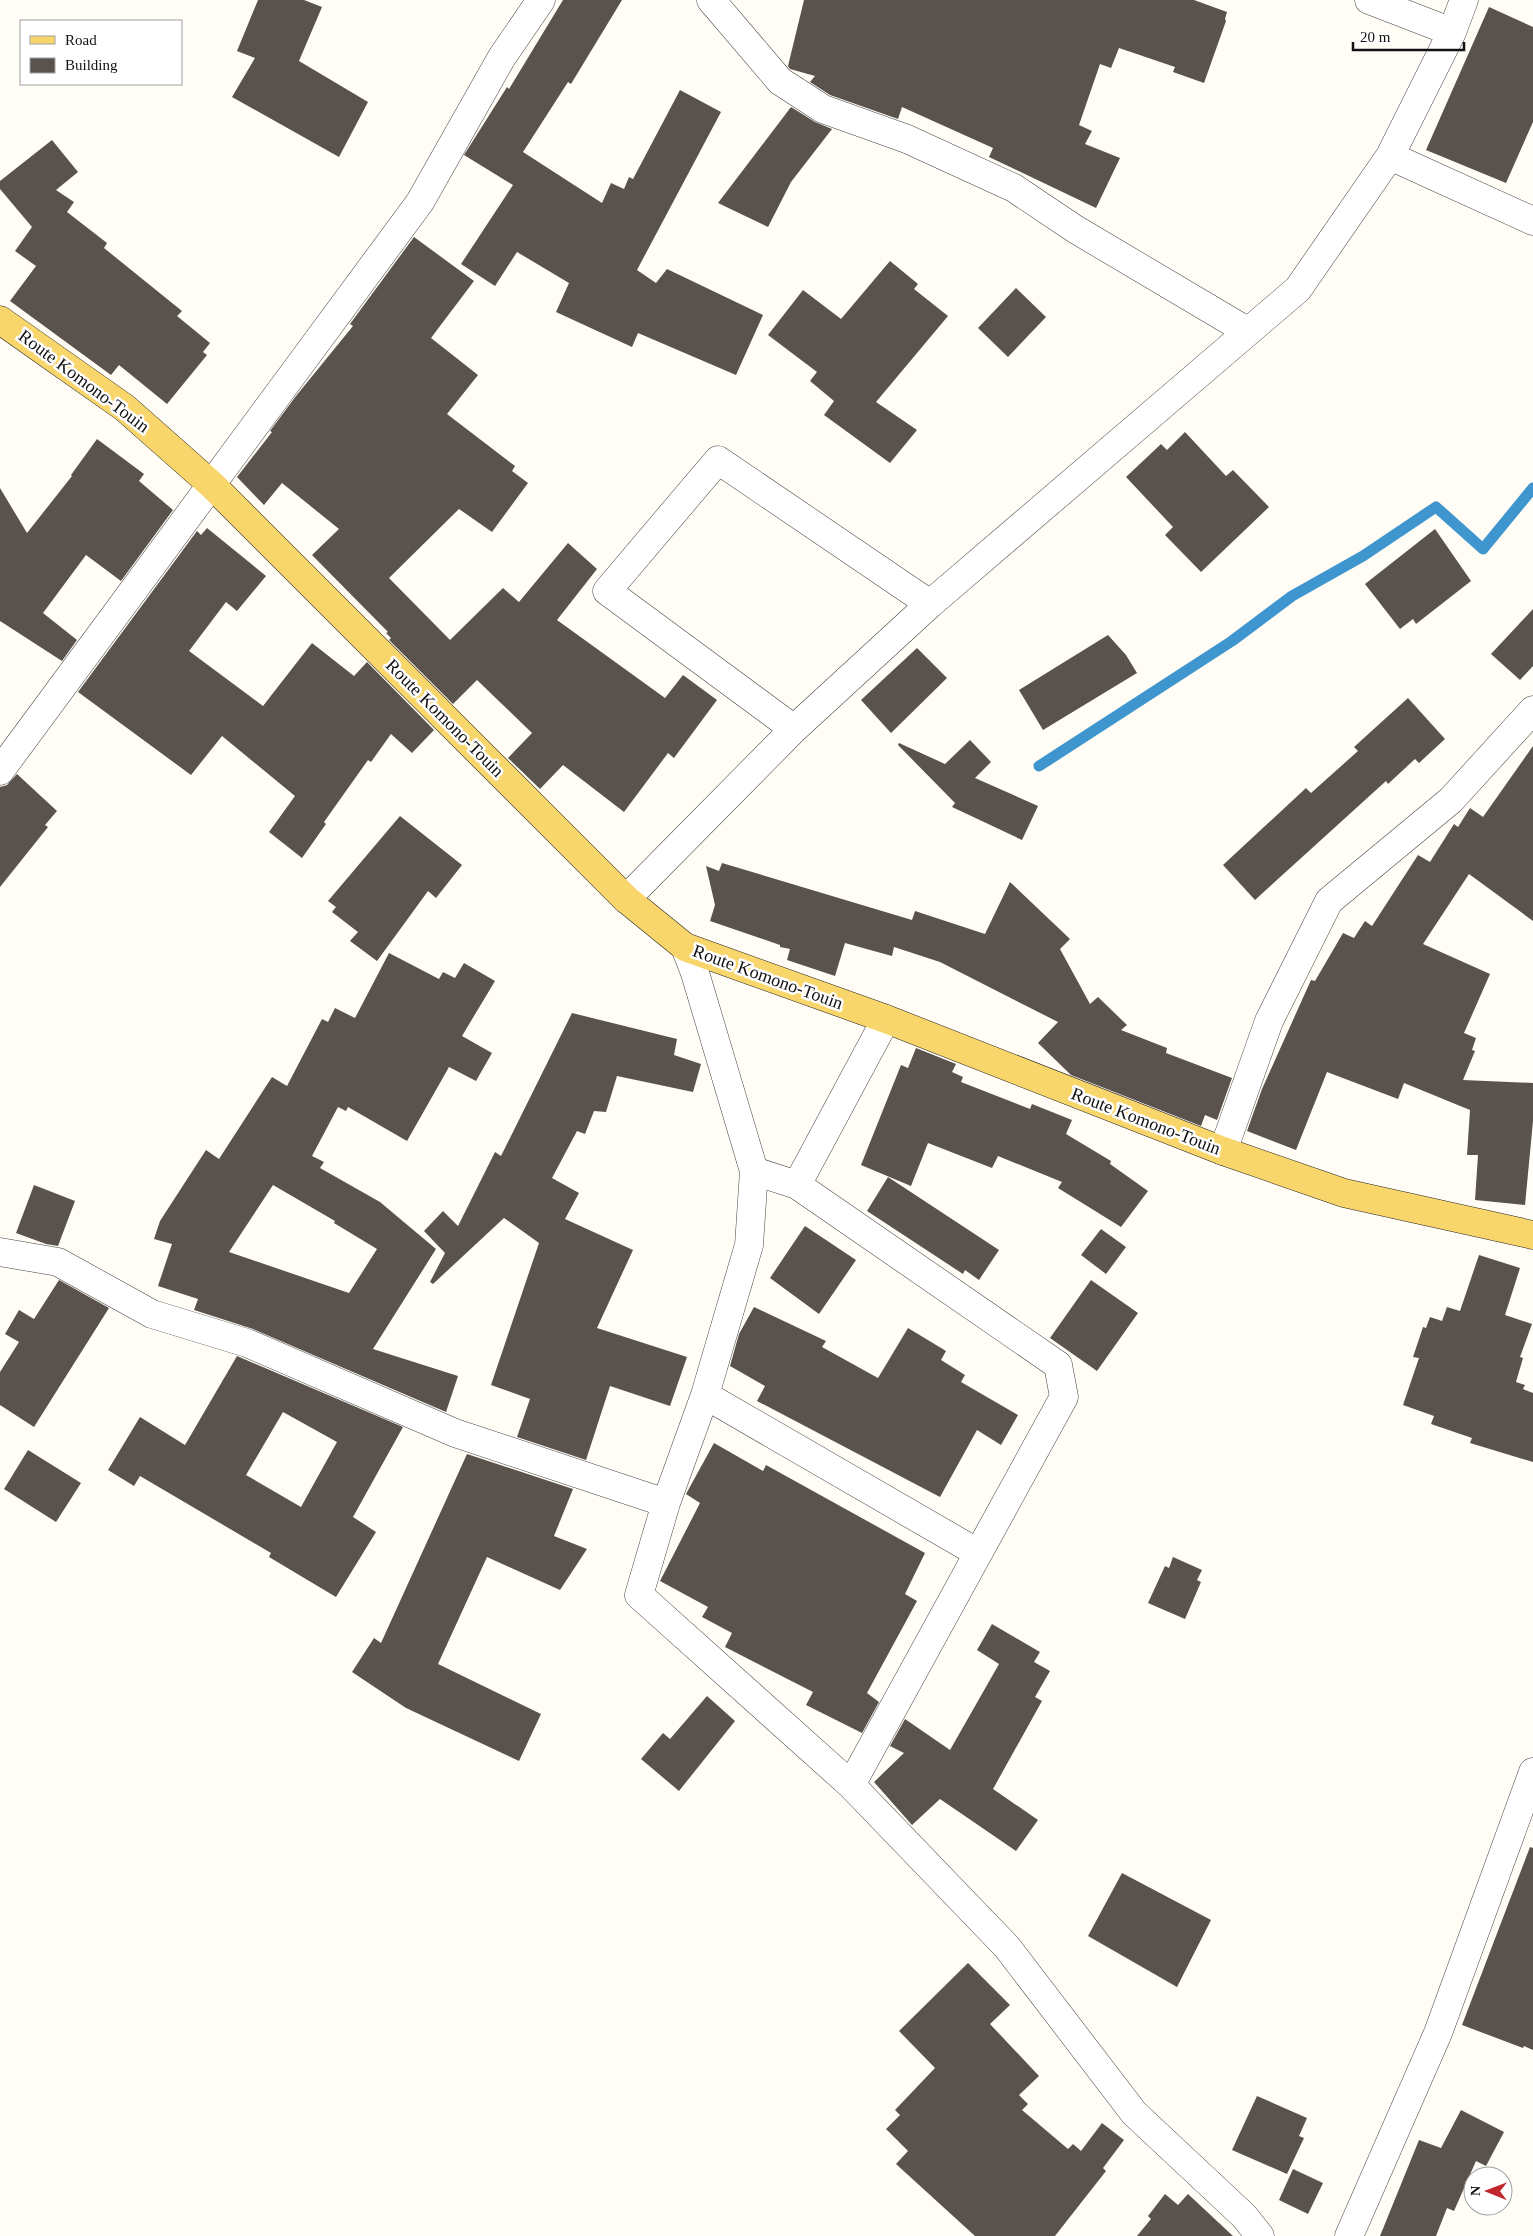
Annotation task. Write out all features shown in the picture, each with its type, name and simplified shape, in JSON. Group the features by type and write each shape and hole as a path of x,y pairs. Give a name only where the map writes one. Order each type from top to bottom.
{"main road":[{"name":"Route Komono-Touin","path":"0,320 125,408 212,485 626,899 685,947 886,1019 1223,1151 1344,1193 1533,1235"}],"street":[{"path":"0,771 420,202 502,57 541,0"},
{"path":"711,0 780,81 823,108 907,139 1014,188 1075,229 1247,331"},
{"path":"1369,0 1452,32"},
{"path":"626,899 794,729 930,604 1298,289 1390,156 1452,32 1464,0"},
{"path":"1390,156 1533,221"},
{"path":"794,729 607,591 718,460 930,604"},
{"path":"1223,1151 1269,1021 1329,901 1451,800 1533,710"},
{"path":"685,947 695,973 754,1171 749,1245 705,1395 666,1503 639,1595 851,1785 1006,1947 1134,2113 1244,2216 1260,2236"},
{"path":"797,1185 886,1019"},
{"path":"754,1171 797,1185 1058,1365 1064,1397 851,1785"},
{"path":"0,1252 58,1262 152,1314 247,1343 455,1433 666,1503"},
{"path":"705,1395 978,1553"},
{"path":"1349,2236 1438,2032 1533,1772"}],"building":[{"path":"258,0 304,0 322,7 299,61 368,102 339,157 232,97 255,58 237,51"},
{"path":"563,0 622,0 571,84 568,82 523,152 602,203 611,183 624,189 629,177 633,179 680,90 721,112 637,270 656,283 667,269 763,315 736,375 638,333 632,347 556,312 569,283 517,252 495,286 461,264 513,185 464,155 507,87 509,89"},
{"path":"804,0 1194,0 1227,12 1226,21 1204,83 1173,72 1175,67 1119,48 1111,68 1100,64 1079,125 1092,131 1085,144 1120,158 1096,208 989,157 993,148 902,107 898,119 830,95 810,82 815,76 790,69 788,66"},
{"path":"1489,7 1533,27 1533,122 1506,183 1426,150"},
{"path":"791,107 815,122 832,129 791,182 768,227 718,203"},
{"path":"52,140 78,172 56,190 74,202 67,212 107,243 104,248 182,311 177,316 210,343 203,352 207,355 167,404 119,365 111,375 10,301 36,266 15,251 32,227 0,189 0,181"},
{"path":"414,237 474,281 431,338 478,375 447,414 515,466 512,471 528,483 492,532 459,509 389,578 450,640 503,588 519,602 568,543 597,569 557,620 665,698 683,675 717,700 674,758 668,753 624,812 563,765 540,789 508,758 532,733 477,680 453,704 389,640 391,638 386,633 388,632 312,555 339,529 282,483 264,505 237,477 272,432 270,431 296,396 353,326 350,324"},
{"path":"890,261 918,284 914,289 948,316 876,402 917,430 890,463 824,415 834,401 810,381 817,372 768,335 803,290 841,319"},
{"path":"1016,288 1046,317 1008,357 978,328"},
{"path":"1185,432 1226,476 1233,470 1269,507 1201,572 1165,535 1173,527 1126,477 1161,444 1167,450"},
{"path":"97,439 144,474 139,481 173,510 121,581 86,555 43,613 77,640 62,661 0,621 0,488 27,533 72,476"},
{"path":"207,528 266,576 237,611 226,602 189,651 263,706 312,643 354,676 367,662 434,730 412,753 391,734 371,762 368,760 324,822 326,824 302,858 269,832 295,796 222,736 191,775 78,692 197,531 201,535"},
{"path":"1435,529 1471,581 1416,624 1413,619 1400,629 1365,584"},
{"path":"1533,609 1533,666 1520,680 1491,654"},
{"path":"1108,635 1126,655 1137,673 1043,730 1019,690"},
{"path":"917,648 947,678 891,733 861,700"},
{"path":"1408,698 1445,739 1419,763 1415,759 1388,784 1386,781 1255,900 1223,865 1306,788 1311,793 1358,751 1354,747"},
{"path":"970,740 991,762 975,778 1038,806 1022,840 952,807 955,803 898,745 899,743 945,764"},
{"path":"1533,746 1533,921 1469,874 1423,944 1490,974 1464,1033 1476,1038 1472,1050 1475,1051 1463,1080 1533,1083 1533,1121 1525,1205 1475,1200 1478,1155 1467,1155 1470,1110 1404,1083 1398,1099 1327,1072 1296,1150 1247,1131 1262,1089 1311,980 1315,981 1343,933 1354,938 1365,921 1372,926 1418,855 1430,862 1454,824 1458,827 1470,808 1483,817"},
{"path":"17,774 57,811 45,825 48,827 0,887 0,787 7,785"},
{"path":"400,816 462,865 436,898 428,891 377,961 350,941 358,932 332,912 336,907 328,901"},
{"path":"722,863 912,920 915,911 985,934 1010,882 1070,939 1060,949 1090,1004 1098,997 1127,1025 1121,1030 1167,1048 1166,1053 1232,1078 1217,1120 1205,1115 1201,1126 1071,1075 1038,1043 1058,1022 940,962 894,947 892,956 845,943 835,976 787,960 790,949 710,921 715,905 706,866 719,871"},
{"path":"389,953 439,979 443,972 455,978 464,963 495,981 462,1036 492,1053 476,1081 449,1067 407,1141 348,1107 346,1111 338,1107 312,1156 324,1162 320,1168 380,1202 436,1249 373,1349 458,1376 446,1412 253,1329 194,1310 198,1299 158,1286 172,1244 154,1239 160,1221 206,1150 219,1159 272,1077 287,1086 322,1019 328,1022 335,1008 355,1018","holes":["273,1185 335,1221 334,1223 377,1249 349,1293 229,1252"]},
{"path":"572,1013 677,1039 674,1055 701,1064 693,1092 617,1076 606,1112 594,1111 585,1134 577,1131 552,1178 579,1193 565,1219 633,1250 597,1328 687,1357 670,1406 610,1386 586,1460 517,1437 530,1399 491,1385 539,1243 504,1218 433,1284 430,1282 445,1253 424,1231 443,1211 458,1226 495,1152 501,1156"},
{"path":"916,1048 956,1064 952,1072 963,1077 961,1082 1030,1109 1032,1104 1072,1120 1066,1134 1111,1161 1110,1164 1148,1191 1121,1227 1058,1188 1062,1182 998,1156 992,1168 928,1143 911,1186 861,1165 901,1065 908,1068"},
{"path":"888,1177 999,1250 979,1280 965,1270 963,1274 867,1211"},
{"path":"34,1185 75,1201 58,1246 46,1244 16,1233"},
{"path":"805,1226 856,1260 819,1314 770,1278"},
{"path":"1101,1229 1126,1247 1106,1274 1081,1255"},
{"path":"1479,1255 1520,1268 1505,1315 1532,1324 1520,1357 1523,1358 1516,1382 1525,1385 1523,1389 1533,1393 1533,1462 1470,1443 1472,1438 1431,1424 1434,1416 1403,1405 1419,1358 1413,1357 1423,1327 1426,1328 1430,1317 1442,1321 1447,1307 1460,1311"},
{"path":"59,1280 109,1308 34,1427 0,1405 0,1372 19,1342 5,1334 19,1310 34,1319"},
{"path":"1091,1280 1138,1313 1097,1371 1050,1338"},
{"path":"754,1307 826,1341 822,1347 878,1378 908,1328 946,1351 941,1360 965,1375 961,1382 1018,1415 1001,1445 977,1430 940,1497 757,1401 765,1386 730,1366 739,1334"},
{"path":"237,1356 403,1427 353,1517 376,1532 336,1597 269,1557 271,1553 140,1476 134,1486 108,1470 140,1417 185,1445","holes":["283,1412 337,1442 301,1507 246,1475"]},
{"path":"714,1443 763,1471 766,1465 925,1553 905,1594 917,1601 867,1693 879,1702 862,1733 806,1705 813,1692 725,1647 732,1633 702,1617 708,1607 660,1581 700,1503 686,1494"},
{"path":"28,1450 81,1483 56,1522 4,1489"},
{"path":"467,1454 573,1489 554,1536 587,1549 560,1590 487,1557 438,1664 541,1714 519,1761 406,1708 352,1672 374,1638 381,1643"},
{"path":"1173,1557 1202,1570 1197,1580 1201,1582 1185,1619 1148,1603 1165,1566 1169,1568"},
{"path":"992,1624 1040,1652 1034,1662 1050,1671 1035,1697 1042,1701 993,1789 1038,1820 1016,1851 940,1799 912,1825 874,1782 904,1753 890,1746 905,1719 950,1750 999,1664 977,1650"},
{"path":"707,1696 735,1721 679,1791 641,1759 663,1733 670,1739"},
{"path":"1530,1847 1533,1848 1533,2050 1462,2025"},
{"path":"1122,1873 1211,1920 1177,1987 1088,1936"},
{"path":"968,1963 1010,2005 990,2024 1039,2076 1019,2095 1028,2104 1022,2110 1068,2149 1073,2144 1081,2151 1102,2123 1124,2140 1103,2168 1106,2171 1055,2236 975,2236 896,2164 908,2151 886,2129 900,2115 895,2110 935,2068 899,2031"},
{"path":"1257,2096 1307,2118 1299,2136 1304,2138 1287,2174 1232,2150"},
{"path":"1461,2110 1504,2132 1486,2166 1476,2161 1474,2166 1463,2166 1463,2191 1454,2211 1447,2208 1436,2236 1380,2236 1419,2140 1441,2148"},
{"path":"1293,2169 1323,2183 1308,2214 1279,2200"},
{"path":"1165,2194 1178,2205 1188,2194 1233,2236 1137,2236 1151,2219 1148,2216"}],"waterway":[{"path":"1039,766 1232,641 1292,596 1363,556 1436,507 1483,549 1533,488"}]}
